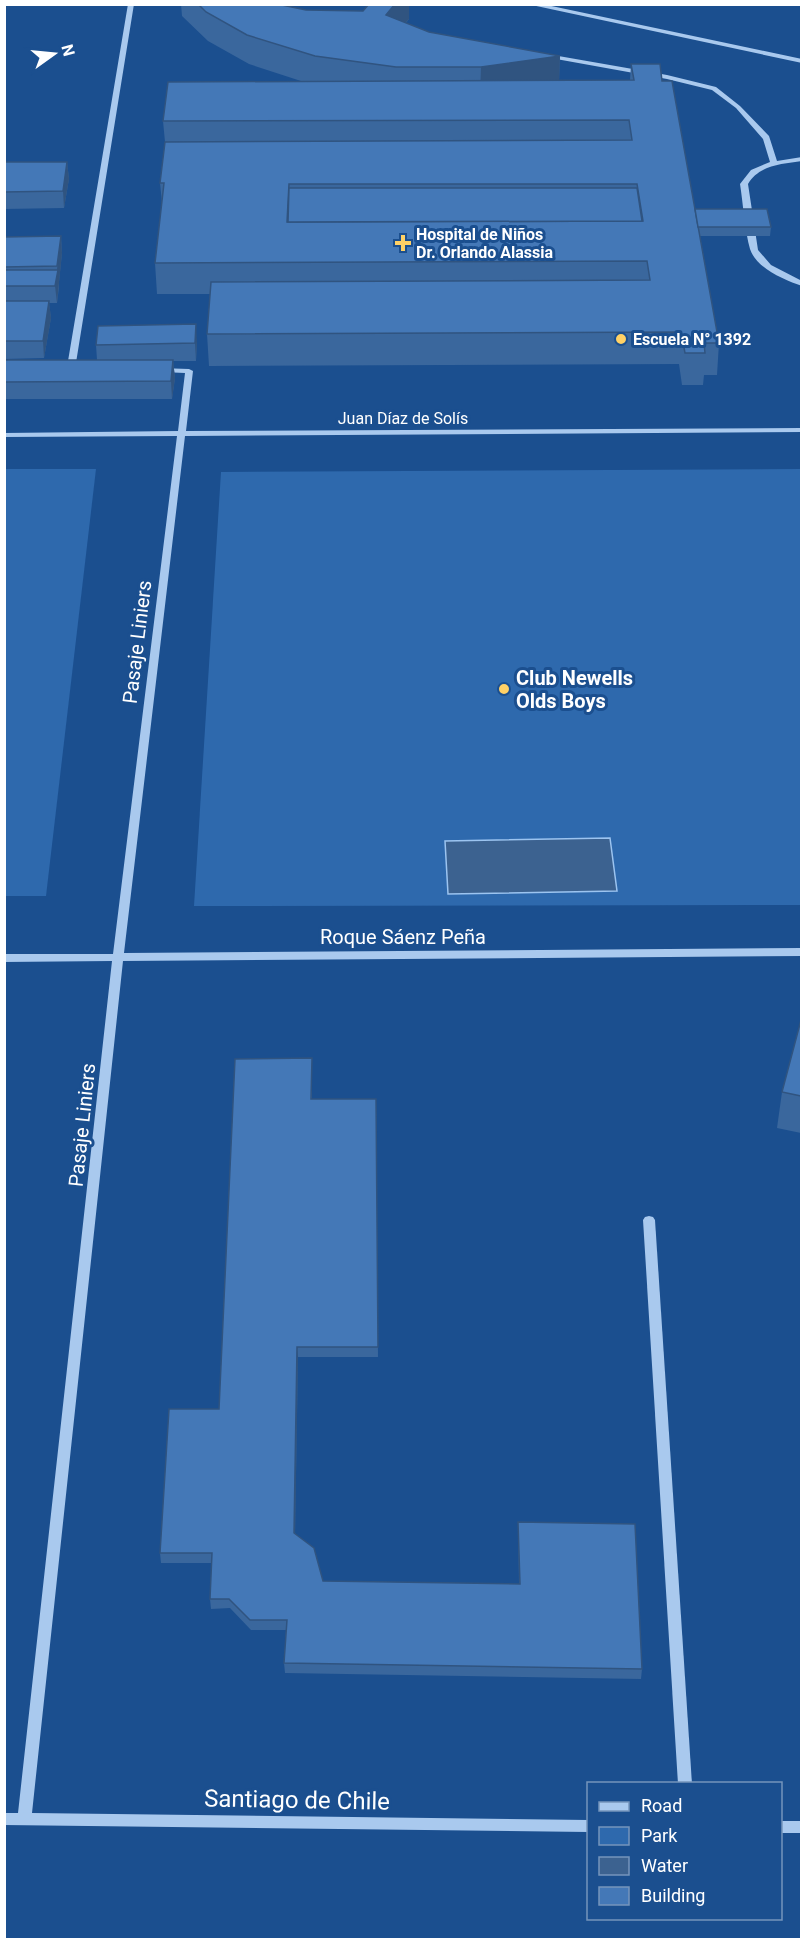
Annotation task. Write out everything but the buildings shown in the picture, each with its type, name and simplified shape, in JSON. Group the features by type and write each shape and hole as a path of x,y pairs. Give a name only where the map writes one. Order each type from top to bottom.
{"street":[{"path":"71,369 131,4"},
{"path":"530,4 801,61"},
{"path":"535,54 667,77 714,88 738,107 765,138 774,164"},
{"path":"801,159 774,164 748,175 744,184 754,250 759,259 784,277 801,284"},
{"path":"60,369 83,369"},
{"name":"Pasaje Liniers","path":"24,1819 118,958 179,435 189,371 153,370"},
{"name":"Juan Díaz de Solís","path":"4,435 801,430"},
{"name":"Roque Sáenz Peña","path":"4,958 801,952"},
{"path":"649,1220 685,1782"},
{"name":"Santiago de Chile","path":"4,1819 587,1826"},
{"path":"782,1827 801,1827"}],"green space":[{"path":"5,469 96,469 46,896 5,896"},
{"name":"Club Newells Olds Boys","path":"801,469 801,905 194,906 221,472"}],"water":[{"path":"610,838 617,891 448,894 445,841"}],"place":[{"name":"Hospital de Niños Dr. Orlando Alassia","path":"403,243"},
{"name":"Escuela N° 1392","path":"621,339"},
{"name":"Club Newells Olds Boys","path":"504,689"}]}
